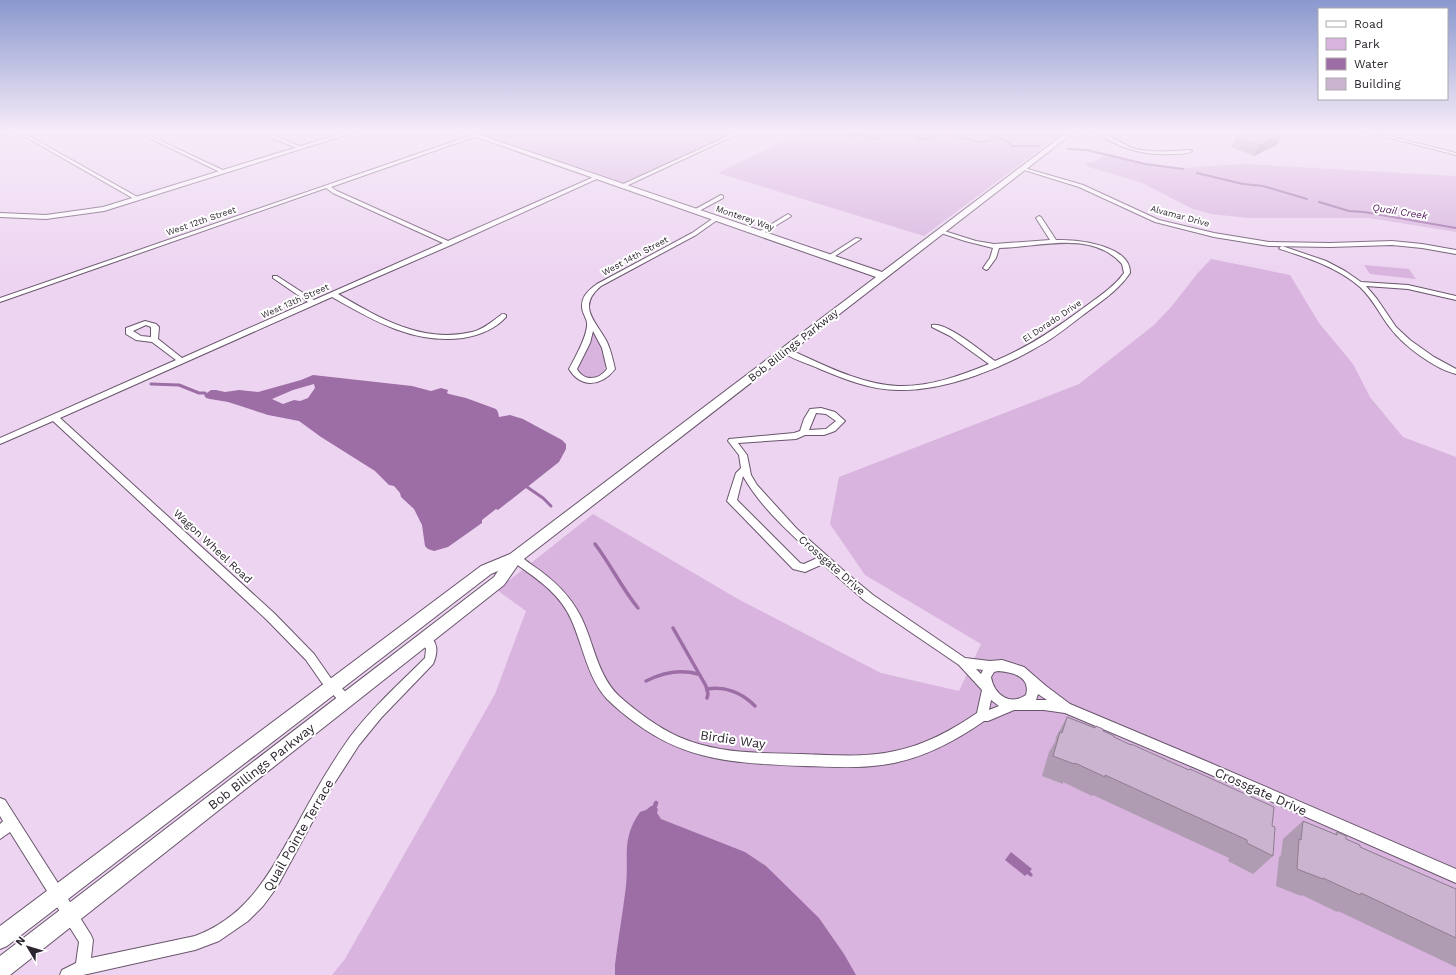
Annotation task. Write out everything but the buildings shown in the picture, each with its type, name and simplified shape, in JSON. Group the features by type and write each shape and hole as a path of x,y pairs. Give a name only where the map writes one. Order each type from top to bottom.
{"main road":[{"path":"0,215 35,217 66,216 104,209 138,200 207,178"},
{"name":"Monterey Way","path":"598,178 883,276"},
{"name":"Bob Billings Parkway","path":"0,939 486,570 515,558 1011,178"},
{"name":"Bob Billings Parkway","path":"0,969 499,581 515,558"}],"street":[{"path":"99,178 138,200"},
{"name":"West 12th Street","path":"0,300 355,178"},
{"name":"West 13th Street","path":"0,441 598,178"},
{"path":"622,186 641,178"},
{"name":"Alvamar Drive","path":"1054,178 1107,196 1142,215 1165,224 1214,235 1269,244 1330,245 1392,243 1422,246 1456,252"},
{"path":"328,187 335,192 449,244"},
{"path":"695,211 721,197"},
{"path":"760,233 788,216"},
{"name":"West 14th Street","path":"591,323 586,343 573,369 579,378 594,381 601,380 611,369 603,342 591,323 586,308 585,302 590,292 599,285 694,234 717,218"},
{"path":"1039,218 1054,242"},
{"name":"El Dorado Drive","path":"785,351 857,381 898,388 923,387 943,383 1014,356 1055,332 1108,293 1127,273 1127,266 1116,255 1104,249 1076,242 996,246 975,242 940,232"},
{"path":"830,257 858,239"},
{"name":"Alvamar Drive","path":"1269,244 1322,262 1349,276 1371,295 1395,328 1410,343 1428,357 1456,372"},
{"path":"986,268 993,258 996,246"},
{"path":"275,277 314,303"},
{"path":"1360,284 1408,286 1456,298"},
{"path":"332,294 390,326 414,334 437,338 462,336 480,332 494,326 504,316"},
{"path":"934,326 953,334 994,364"},
{"path":"154,340 182,361"},
{"name":"Wagon Wheel Road","path":"54,417 271,617 310,657 324,678 346,700"},
{"name":"Crossgate Drive","path":"804,432 796,436 786,438 732,441 743,455 747,475 754,487 771,507 824,559 894,617 963,662 987,688"},
{"path":"746,469 740,473 732,501 796,566 805,568 824,559"},
{"name":"Birdie Way","path":"515,558 550,583 572,609 596,669 609,693 652,729 677,743 704,752 743,757 866,761 906,755 946,739 982,716 988,716 1015,705"},
{"name":"Quail Pointe Terrace","path":"67,975 83,968 195,943 214,936 243,916 258,901 272,882 324,789 352,746 378,714 429,661 433,653 432,647 424,639"},
{"name":"Crossgate Drive","path":"963,662 990,666 1002,665"},
{"path":"1002,665 1014,668 1027,677 1032,686 1032,695 1026,702 1015,705 1000,701 993,697 987,688 985,679 988,672 994,667 1002,665"},
{"name":"Crossgate Drive","path":"1027,677 1066,708"},
{"path":"982,716 987,688"},
{"name":"Crossgate Drive","path":"1015,705 1047,705 1066,708 1204,766 1456,876"},
{"path":"0,804 86,940 83,968"},
{"path":"0,832 12,823"}],"green space":[{"path":"606,178 637,178 622,183"},
{"path":"733,178 1002,178 924,236"},
{"path":"1124,178 1456,178 1456,232 1369,218 1248,218 1211,214 1193,209 1140,182"},
{"path":"1211,259 1290,275 1319,323 1353,364 1370,397 1403,437 1456,457 1456,975 332,975 345,959 495,694 526,611 497,590 593,514 738,599 881,673 959,691 981,644 865,575 830,524 839,477 1079,384 1154,325"},
{"path":"1364,265 1409,269 1416,279 1370,274"},
{"path":"592,329 604,350 606,362 603,373 600,376 592,378 582,374 578,366"}],"water":[{"path":"313,375 412,386 431,391 441,388 448,390 447,393 449,394 466,398 496,409 499,417 510,415 523,419 562,440 566,444 566,449 559,462 498,510 496,509 482,520 482,523 448,547 434,551 425,546 422,525 414,509 401,497 400,493 394,486 389,485 375,471 321,437 299,421 268,415 228,402 206,398 204,395 211,390 225,392 239,390 258,392 301,380","holes":["314,384 315,388 308,398 300,401 294,400 283,404 272,399 293,390"]},
{"path":"651,806 658,809 657,813 661,819 745,852 766,866 819,918 844,954 856,975 615,975 616,955 626,886 628,839 634,822 640,812"},
{"path":"1011,852 1032,869 1030,871 1033,875 1031,877 1027,874 1025,876 1005,860"}],"waterway":[{"name":"Quail Creek","path":"1216,178 1243,184 1263,186 1307,199"},
{"name":"Quail Creek","path":"1319,202 1349,211 1364,212 1456,228"},
{"path":"151,384 179,385 199,393 205,393"},
{"path":"527,487 543,498 551,506"},
{"path":"595,544 638,608"},
{"path":"673,628 706,686 708,694 707,698"},
{"path":"646,681 658,676 678,672 698,674"},
{"path":"707,689 714,688 727,690 739,694 755,706"}]}
